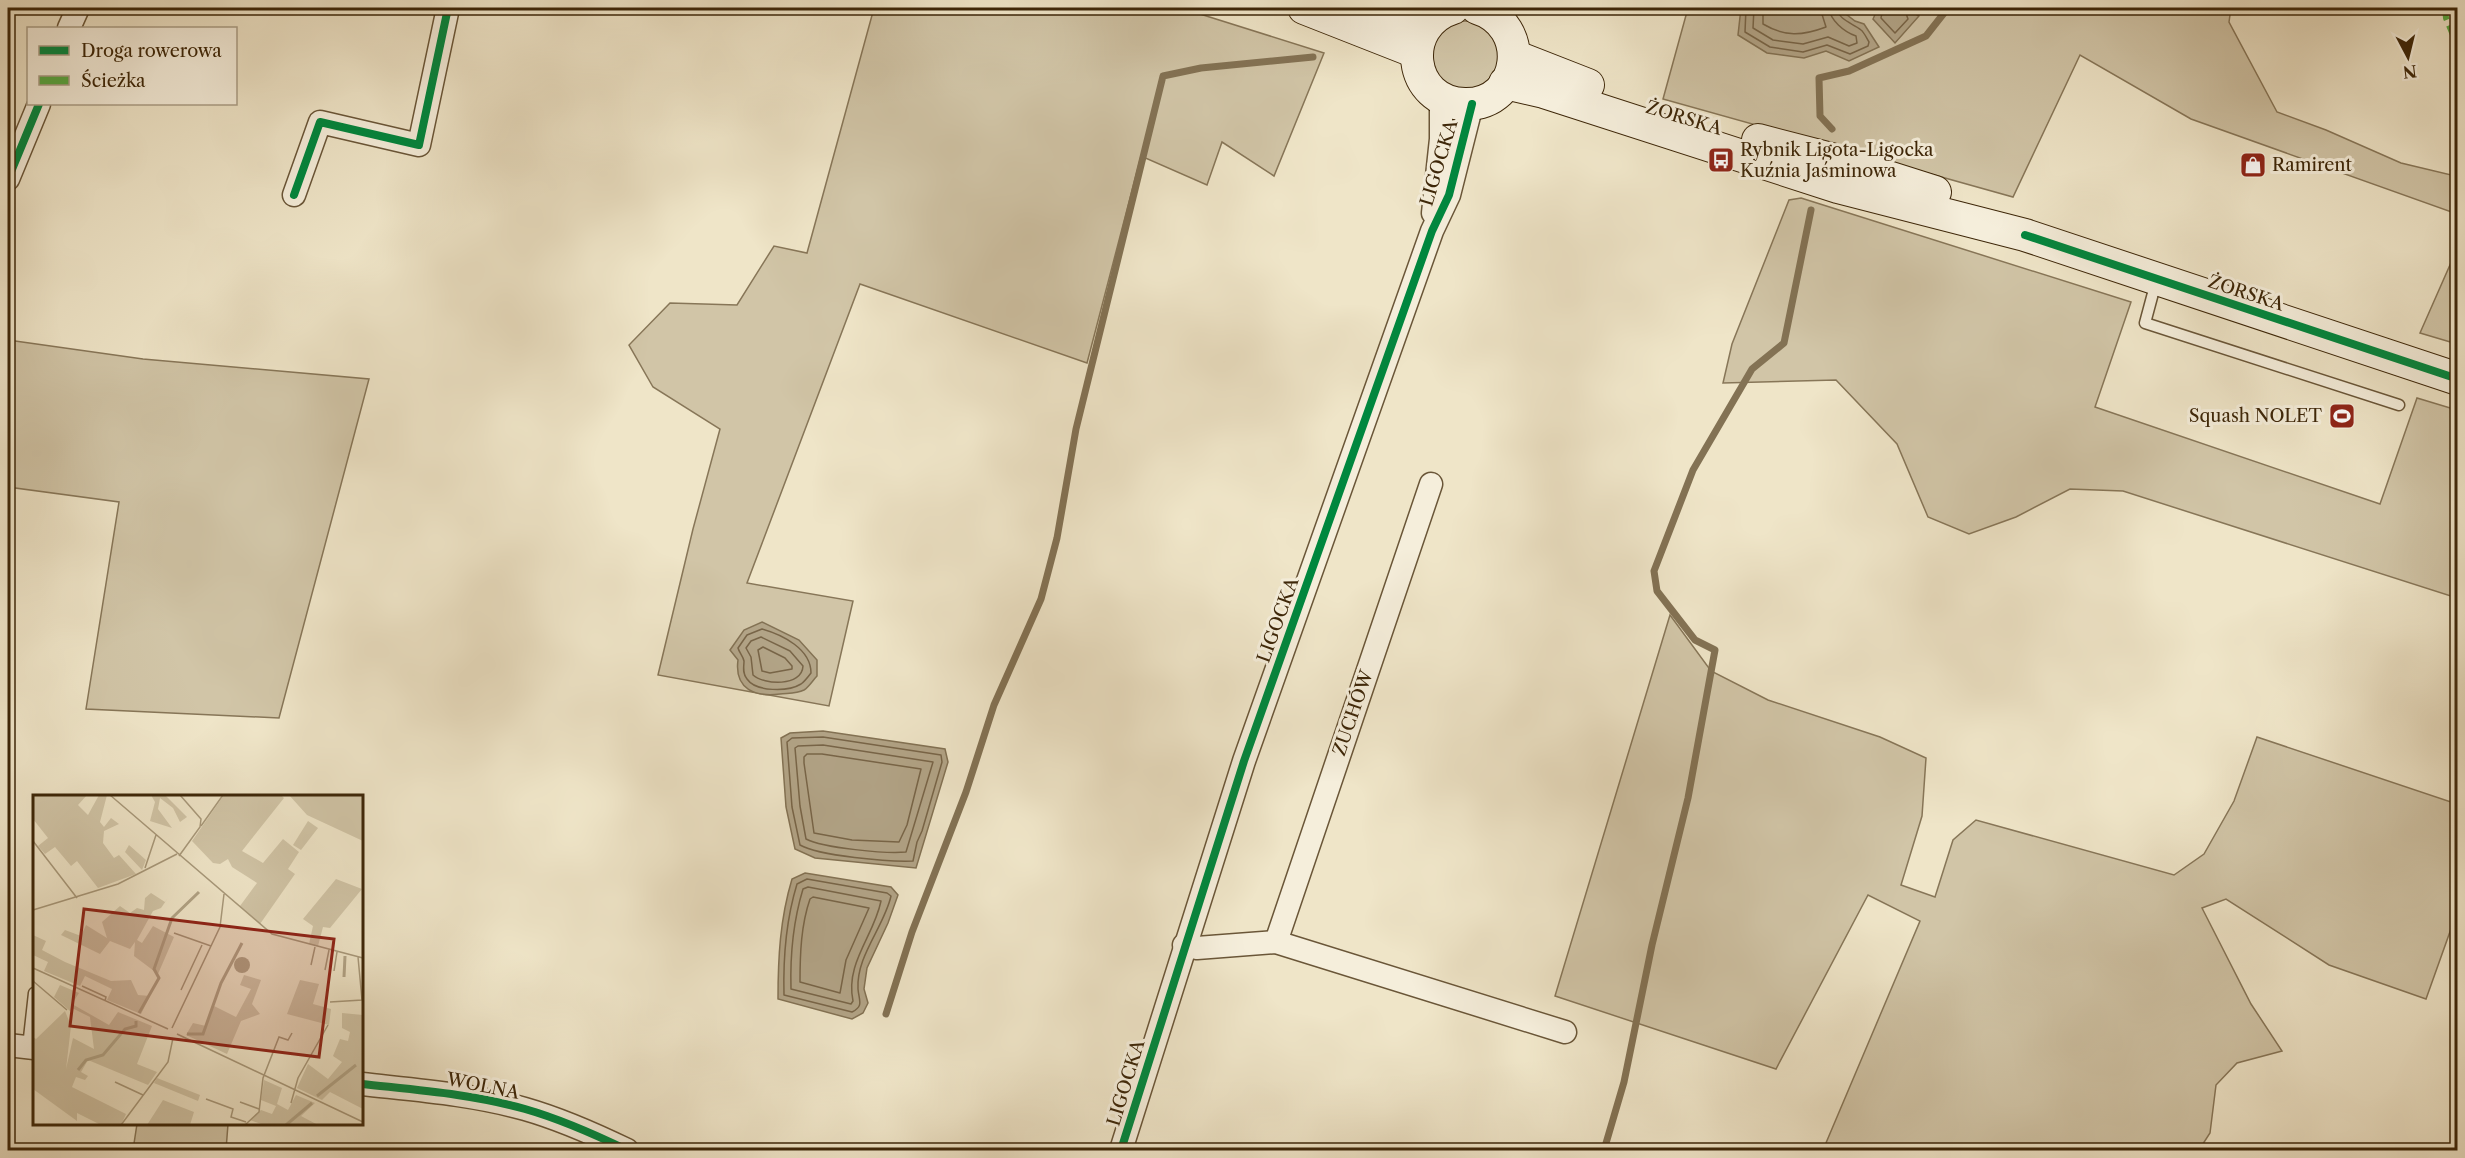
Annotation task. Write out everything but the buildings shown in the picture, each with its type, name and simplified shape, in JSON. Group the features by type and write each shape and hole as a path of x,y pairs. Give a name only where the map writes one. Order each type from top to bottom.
{"main road":[{"path":"1304,8 1437,21"},
{"path":"1356,8 1437,21"},
{"path":"1437,21 1417,65 1423,80 1441,98 1456,103 1472,104 1494,95 1510,69 1514,47 1507,29 1495,16 1478,8"},
{"name":"ŻORSKA","path":"1510,69 1831,159 1947,196 2025,235 2457,379"}],"street":[{"path":"69,27 78,8"},
{"path":"294,195 320,122 419,145 448,8"},
{"name":"LIGOCKA","path":"1431,231 1441,139 1441,98"},
{"name":"LIGOCKA","path":"1121,1150 1244,761 1431,231 1449,195 1472,104"},
{"path":"8,179 39,105"},
{"name":"ZUCHÓW","path":"1275,942 1431,484"},
{"path":"1184,945 1197,948 1275,942 1565,1032"},
{"name":"WOLNA","path":"363,1084 468,1097 523,1108 573,1126 627,1150"}],"lane":[{"path":"2157,279 2145,322 2399,405"},
{"path":"24,1047 33,998"}],"shaded area":[{"path":"874,8 1181,8 1324,53 1274,176 1222,142 1207,185 1141,156 1087,363 860,284 747,583 853,601 829,706 658,675 720,429 653,387 629,345 670,303 737,305 774,246 807,253"},
{"path":"1688,8 2231,8 2229,22 2277,112 2326,130 2401,163 2451,175 2457,169 2457,214 2191,119 2080,55 2013,197 1663,99"},
{"path":"1465,21 1478,24 1489,31 1496,42 1499,55 1496,68 1489,79 1478,86 1465,89 1452,86 1441,79 1434,68 1431,55 1434,42 1441,31 1452,24"},
{"path":"1801,198 2131,302 2095,407 2380,504 2417,398 2457,410 2457,598 2123,491 2070,489 2016,517 1969,534 1928,517 1897,444 1836,380 1723,383 1732,344 1789,200"},
{"path":"2457,249 2458,344 2420,333"},
{"path":"8,340 143,359 369,379 279,718 86,709 119,502 8,487"},
{"path":"1670,615 1711,671 1768,700 1880,737 1926,758 1922,816 1901,885 1935,897 1953,840 1976,820 2174,875 2204,854 2234,801 2257,737 2457,804 2457,912 2426,999 2329,965 2226,899 2202,908 2251,1004 2282,1051 2237,1063 2216,1085 2210,1133 2199,1150 1823,1150 1920,921 1868,895 1776,1069 1555,996"},
{"path":"137,1125 228,1125 226,1150 133,1150"}],"water":[{"path":"1741,8 1838,8 1855,21 1864,24 1879,47 1849,61 1826,51 1804,58 1767,53 1738,35"},
{"path":"1906,8 1919,16 1895,43 1873,19 1877,10"},
{"path":"762,622 799,640 817,660 817,676 804,690 771,695 755,692 743,685 738,670 738,660 730,650 744,630"},
{"path":"823,731 945,749 948,762 916,868 815,858 795,849 786,807 781,738 790,733"},
{"path":"805,873 891,887 898,895 867,968 864,989 868,1003 863,1013 852,1019 778,999 779,954 785,909 792,879"}],"waterway":[{"path":"1832,129 1820,116 1819,78 1849,71 1926,36 1948,8"},
{"path":"886,1014 912,932 966,792 994,705 1041,599 1057,538 1076,429 1163,76 1201,68 1313,57"},
{"path":"1604,1150 1624,1082 1652,945 1688,798 1715,650 1695,640 1657,591 1654,571 1693,470 1752,369 1784,343 1811,210"}],"marked path":[{"path":"2445,8 2446,18 2458,47"}],"cycle path":[{"path":"294,195 320,122 419,145 448,8"},
{"path":"1121,1150 1244,761 1432,231 1449,195 1472,104"},
{"path":"8,179 39,105"},
{"path":"2025,235 2458,379"},
{"path":"363,1084 444,1093 505,1104 564,1122 627,1150"}],"place":[{"name":"Rybnik Ligota-Ligocka Kuźnia Jaśminowa","path":"1721,160"},
{"name":"Ramirent","path":"2253,165"},
{"name":"Squash NOLET","path":"2342,416"}]}
